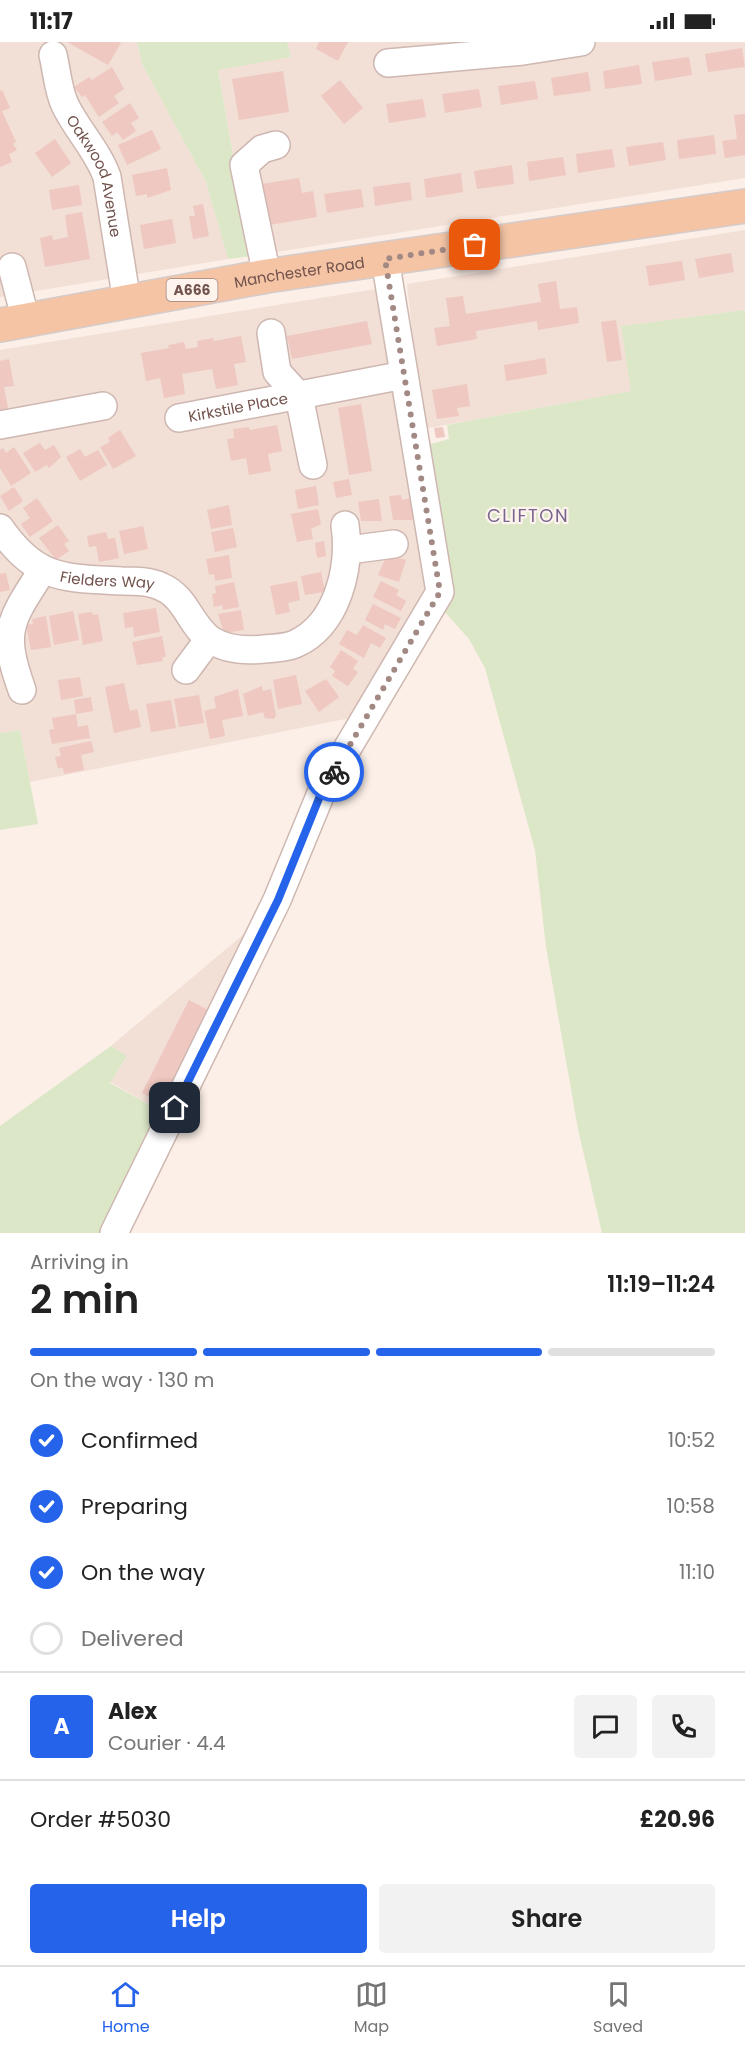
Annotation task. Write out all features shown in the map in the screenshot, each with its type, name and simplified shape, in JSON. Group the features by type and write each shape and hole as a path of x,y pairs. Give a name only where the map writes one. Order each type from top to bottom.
{"main road":[{"name":"Manchester Road","path":"13,323 267,276 745,206"}],"street":[{"path":"388,63 522,46 581,42"},
{"name":"Oakwood Avenue","path":"53,55 61,96 66,108 103,165 107,177 127,302"},
{"path":"267,276 244,165 262,149 276,145"},
{"path":"114,1233 278,900 322,791 440,592 385,259"},
{"path":"12,267 13,323"},
{"name":"Kirkstile Place","path":"271,333 277,372 299,396 313,465"},
{"name":"Kirkstile Place","path":"178,418 404,375"},
{"path":"0,425 74,421 103,406"},
{"name":"Fielders Way","path":"0,528 23,556 42,571 73,579 145,581 162,586 175,594 209,639"},
{"path":"186,670 209,639 226,648 248,650 283,648 309,636 322,622 339,593 347,538 394,544"},
{"path":"22,690 4,650 17,609 42,571"}],"shaded area":[{"path":"0,42 137,42 142,64 206,182 228,259 0,297"},
{"path":"287,42 745,42 745,178 251,256 218,69 291,57"},
{"path":"745,230 745,310 621,326 632,391 423,429 407,284"},
{"path":"376,289 432,596 350,718 30,782 20,730 0,733 0,350"},
{"path":"251,928 168,1115 110,1082 127,1057 111,1046"}],"green space":[{"path":"137,42 287,42 291,57 218,70 251,256 228,259 206,182 142,64"},
{"path":"745,310 745,1233 602,1233 578,1129 546,947 535,850 485,668 469,639 442,609 423,446 449,439 447,425 631,391 621,326"},
{"path":"20,730 38,824 0,830 0,733"},
{"path":"111,1046 127,1056 110,1083 168,1115 107,1233 0,1233 0,1126"}],"building":[{"path":"67,42 119,42 121,43 108,65"},
{"path":"319,42 348,42 338,61 316,49"},
{"path":"742,48 745,67 708,72 705,54"},
{"path":"689,57 692,75 655,81 652,62"},
{"path":"639,65 642,84 605,89 603,71"},
{"path":"112,67 124,89 114,96 119,103 99,117 85,95 82,97 74,87 89,77 92,80"},
{"path":"283,71 289,112 239,120 232,79"},
{"path":"588,72 591,91 554,96 551,78"},
{"path":"340,80 363,108 344,124 321,96"},
{"path":"535,81 538,99 501,105 498,86"},
{"path":"479,89 482,107 445,113 442,94"},
{"path":"2,90 10,108 2,111 16,142 13,144 17,150 9,154 12,162 0,167 0,91"},
{"path":"423,99 426,117 389,123 386,104"},
{"path":"130,103 139,118 131,123 136,131 123,140 117,132 112,136 102,122"},
{"path":"745,114 745,155 725,158 722,141 737,139 734,115"},
{"path":"152,130 161,149 127,165 118,145"},
{"path":"714,135 716,154 679,159 677,140"},
{"path":"55,139 71,163 52,177 35,153"},
{"path":"663,142 666,160 629,166 626,147"},
{"path":"612,149 615,167 578,173 576,154"},
{"path":"563,157 566,175 529,181 527,162"},
{"path":"512,165 514,184 477,189 474,171"},
{"path":"167,168 171,190 147,198 147,194 136,196 132,175"},
{"path":"461,173 463,192 426,198 424,179"},
{"path":"299,178 302,193 313,191 317,217 263,226 256,185"},
{"path":"410,182 412,200 375,206 373,187"},
{"path":"79,185 82,205 52,210 49,190"},
{"path":"361,189 364,207 327,213 324,194"},
{"path":"203,204 209,236 193,239 189,216 195,216 193,206"},
{"path":"82,212 90,259 45,267 40,238 52,235 53,240 68,237 65,215"},
{"path":"172,219 176,243 144,249 140,225"},
{"path":"731,253 734,272 699,278 695,259"},
{"path":"682,261 685,280 649,286 646,266"},
{"path":"556,281 560,309 577,307 579,323 538,330 537,321 476,331 477,339 437,346 434,328 450,326 446,298 463,296 466,314 541,302 538,284"},
{"path":"616,320 622,360 607,362 601,322"},
{"path":"367,321 372,344 292,359 287,336"},
{"path":"241,336 246,362 234,364 238,385 216,389 212,369 182,374 185,394 164,398 160,378 146,381 141,353 169,348 168,345 184,342 186,349 198,347 197,341 213,338 214,341"},
{"path":"545,358 547,374 506,381 504,365"},
{"path":"9,359 14,386 4,387 9,413 0,415 0,361"},
{"path":"467,384 470,406 457,408 459,416 437,419 432,390"},
{"path":"361,404 372,471 349,475 338,408"},
{"path":"277,425 282,451 268,454 271,471 249,475 246,458 231,461 227,439 234,438 233,429 249,427 250,430"},
{"path":"443,427 445,437 436,438 434,428"},
{"path":"120,430 136,456 113,469 100,447 110,442 108,438"},
{"path":"40,443 45,450 54,445 61,457 49,468 47,465 35,472 23,453"},
{"path":"14,447 31,473 11,486 0,468 0,450 3,448 6,453"},
{"path":"80,449 85,457 98,450 107,465 80,481 66,457"},
{"path":"349,479 352,495 336,498 333,482"},
{"path":"316,486 319,505 298,509 295,490"},
{"path":"14,487 23,501 9,511 0,496"},
{"path":"401,495 402,500 412,498 415,520 393,520 389,496"},
{"path":"37,498 53,521 30,537 21,524 30,518 23,508"},
{"path":"379,499 382,521 361,521 358,502"},
{"path":"229,505 232,525 211,529 207,510"},
{"path":"318,509 321,524 311,529 313,539 297,542 291,514"},
{"path":"58,525 69,541 64,544 69,551 56,560 39,538"},
{"path":"143,526 148,549 124,554 119,531"},
{"path":"233,528 237,547 215,552 211,532"},
{"path":"106,532 108,539 115,538 119,558 99,562 96,546 89,547 87,536"},
{"path":"324,541 326,556 317,558 315,543"},
{"path":"229,555 232,578 215,581 214,574 209,575 206,559"},
{"path":"387,555 406,560 399,582 378,575"},
{"path":"321,572 325,592 305,595 301,576"},
{"path":"6,573 10,590 0,592 0,574"},
{"path":"297,581 300,600 288,603 290,612 276,615 270,586"},
{"path":"381,581 399,590 396,595 406,601 401,611 373,597"},
{"path":"234,582 239,607 223,610 222,605 214,607 212,594 216,593 215,586"},
{"path":"373,604 401,618 395,629 385,624 383,630 365,620"},
{"path":"156,608 160,632 134,637 133,627 125,628 123,613"},
{"path":"241,610 244,630 224,633 218,614"},
{"path":"73,611 79,640 54,645 49,616"},
{"path":"92,612 93,615 98,614 103,641 83,645 78,614"},
{"path":"46,616 51,647 31,650 26,625 33,624 32,619"},
{"path":"363,625 386,638 380,648 371,643 364,658 339,644 347,630 357,635"},
{"path":"162,636 166,657 162,657 163,661 137,665 132,642"},
{"path":"341,650 358,661 353,669 358,672 348,686 332,676 335,671 330,667"},
{"path":"296,675 302,704 278,709 273,680"},
{"path":"80,677 83,696 61,700 58,680"},
{"path":"326,679 339,697 319,712 305,691"},
{"path":"124,683 130,711 137,709 141,727 114,733 105,687"},
{"path":"262,686 263,691 271,689 276,715 274,719 265,718 263,712 248,716 243,694"},
{"path":"238,689 243,716 222,720 225,736 210,739 204,711 216,708 214,697"},
{"path":"199,695 204,723 179,727 174,699"},
{"path":"91,697 93,711 76,714 74,700"},
{"path":"171,700 176,728 151,732 146,704"},
{"path":"76,714 78,727 88,725 90,738 52,744 49,730 54,729 52,718"},
{"path":"91,741 94,752 81,755 84,770 64,774 63,768 58,768 55,757 61,756 59,748"},
{"path":"189,1000 208,1010 161,1103 142,1093"}],"way so far":[{"path":"334,772 440,592 385,259 475,245"}],"district":[{"name":"CLIFTON","path":"528,515"}],"route":[{"path":"175,1108 278,900 322,791 334,772"}]}
